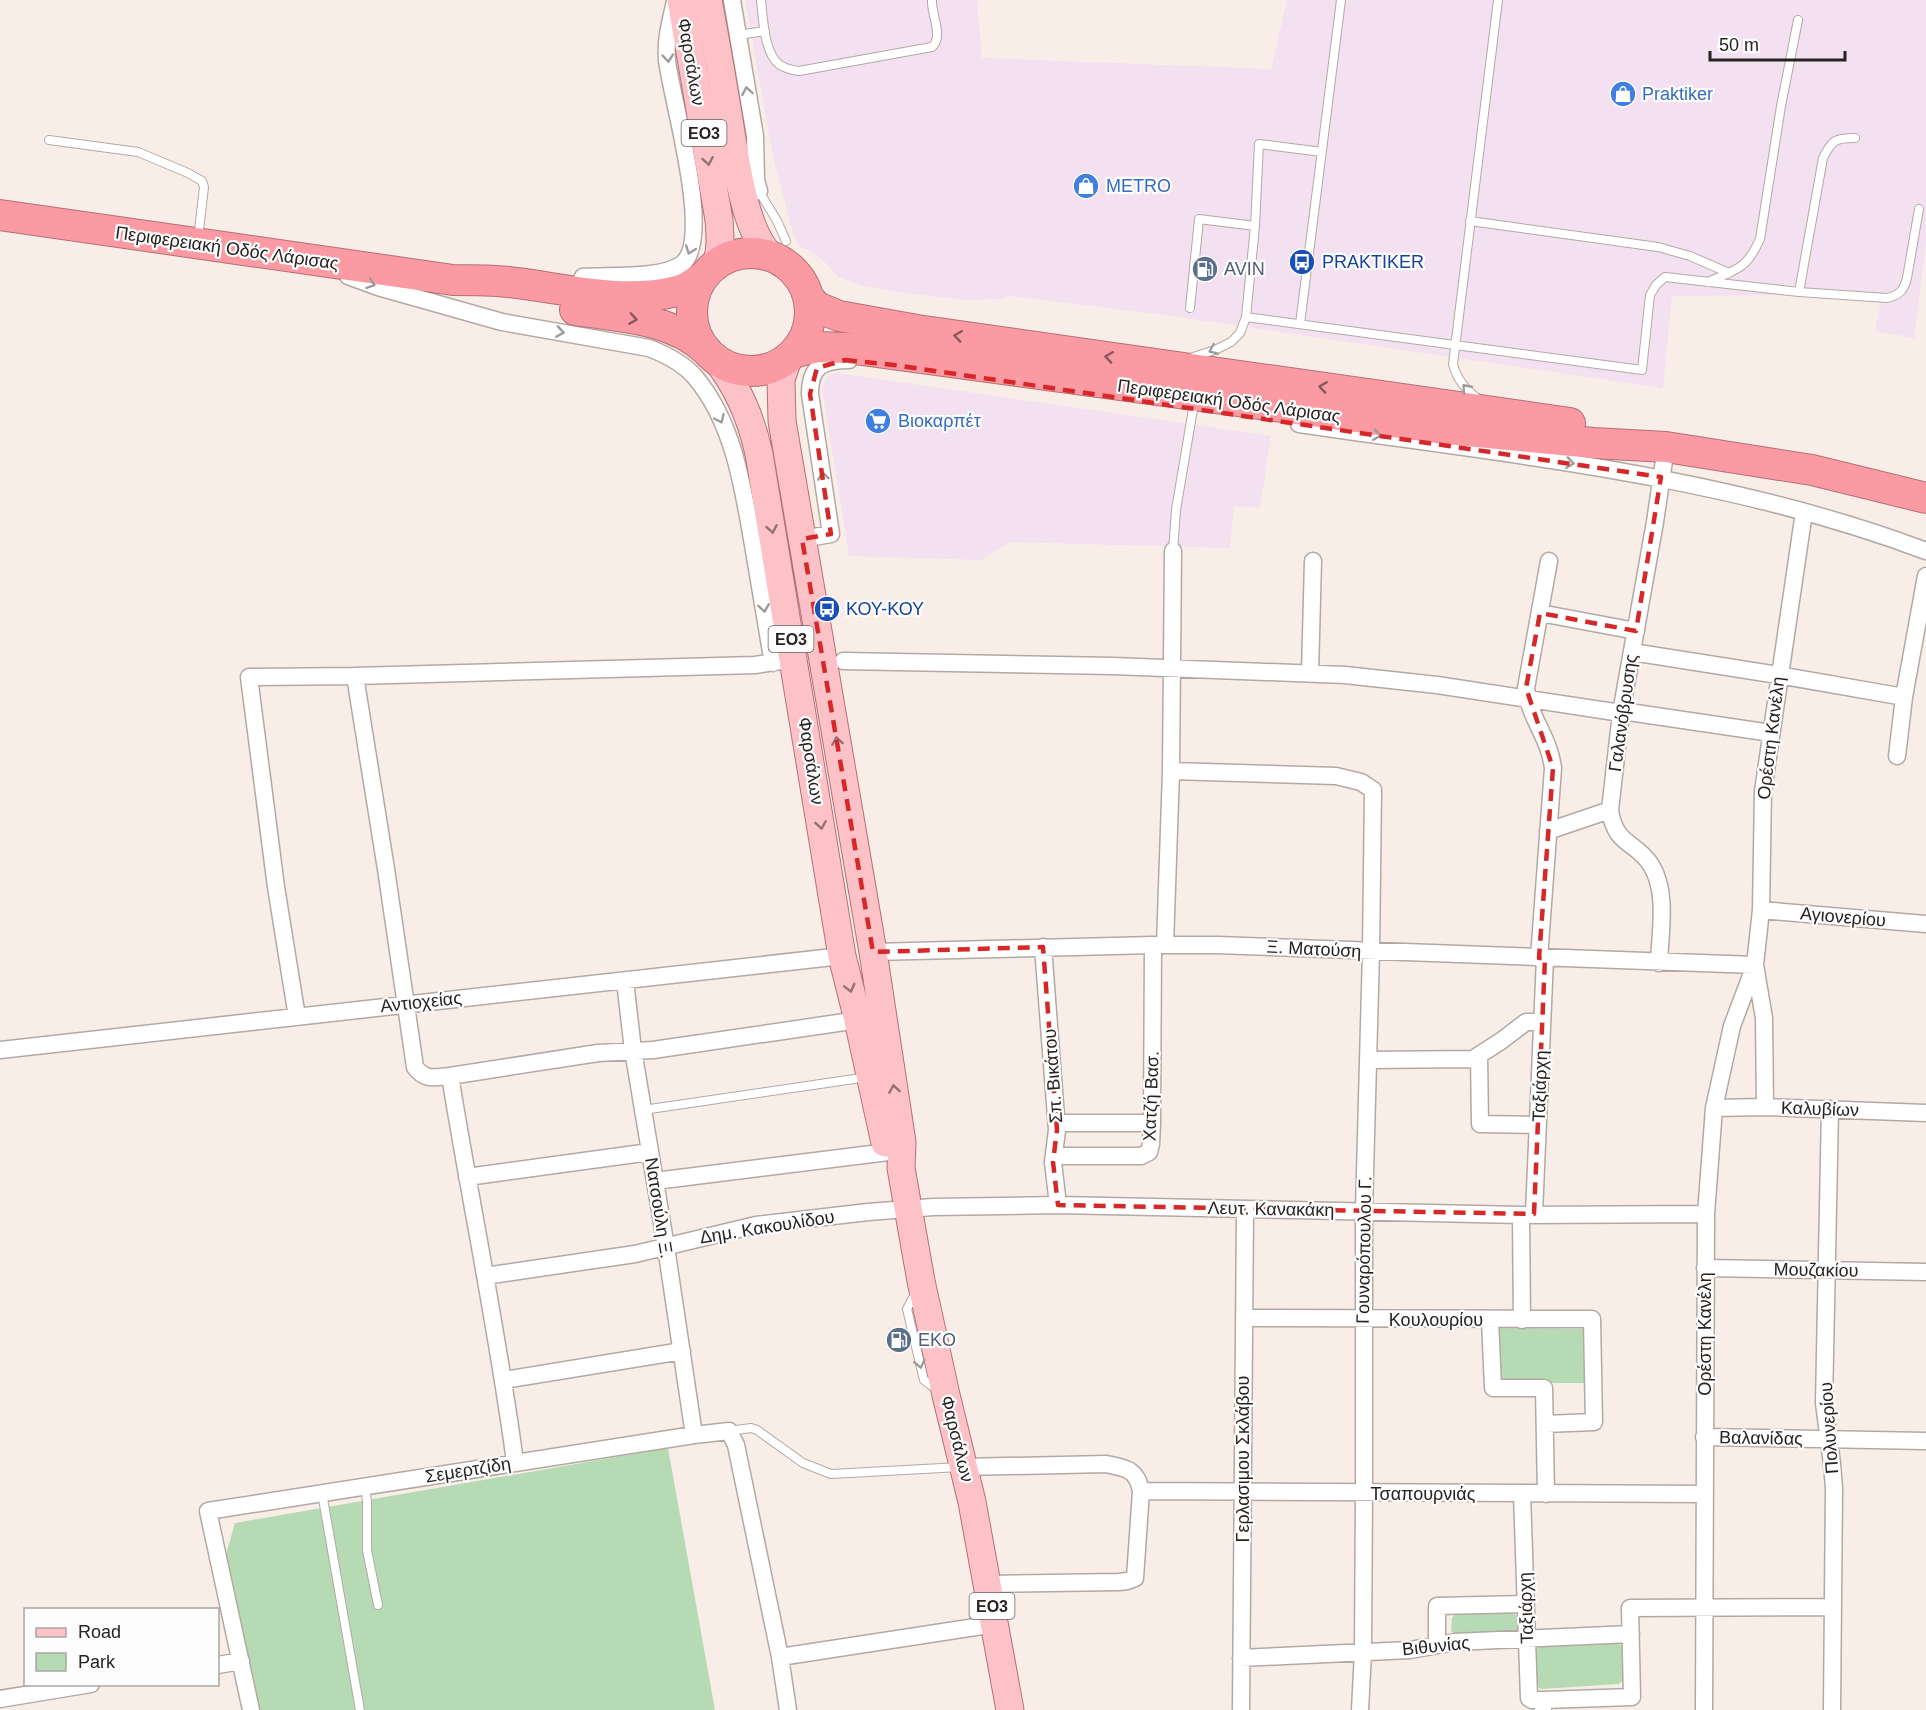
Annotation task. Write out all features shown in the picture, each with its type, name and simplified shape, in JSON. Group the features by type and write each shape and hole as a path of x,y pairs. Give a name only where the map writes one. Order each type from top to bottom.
{"highway":[{"name":"Περιφερειακή Οδός Λάρισας","path":"0,215 453,280 579,284 620,296 678,291 692,285 709,270"},
{"path":"709,270 732,256 742,253 761,253 778,248"},
{"name":"ΕΟ3","path":"778,248 788,265 801,279 808,297 810,314 807,330 791,355"},
{"name":"ΕΟ3","path":"709,270 694,297 692,313 695,330 711,354"},
{"name":"Περιφερειακή Οδός Λάρισας","path":"453,280 483,294 500,298 660,325 690,337 711,354"},
{"name":"Περιφερειακή Οδός Λάρισας","path":"808,297 817,307 851,320 1571,423 1666,447 1812,470 1926,498"},
{"name":"Περιφερειακή Οδός Λάρισας","path":"791,355 831,346 895,359 1437,428 1571,441 1666,447"},
{"path":"711,354 729,366 747,370 764,369 791,355"}],"main road":[{"name":"Φαρσάλων","path":"681,0 719,220 719,257 709,270"},
{"name":"Φαρσάλων","path":"708,0 751,193 758,239 764,250 778,248"},
{"name":"Φαρσάλων","path":"711,354 736,388 756,437 784,661 842,956 871,1076 908,1208 921,1281 972,1502 1010,1710"},
{"name":"Φαρσάλων","path":"791,355 781,380 781,408 873,952 902,1142 895,1160"}],"street":[{"path":"579,284 662,272 680,266 691,252 694,234 693,205 685,148 667,61 668,39 675,0"},
{"path":"732,0 755,136 756,169 751,193"},
{"path":"297,1017 276,887 249,677 355,676 784,661 729,439 722,420 705,390 681,364 666,355 629,343 525,327 480,316 378,287 317,262"},
{"path":"802,539 831,534 810,394 813,374 820,365 845,360 895,359 1193,409 1661,477 1804,512 1926,551"},
{"name":"Γαλανόβρυσης","path":"1659,963 1661,909 1658,880 1646,858 1618,834 1613,826 1610,810 1622,712 1666,447"},
{"name":"Ορέστη Κανέλη","path":"1704,1710 1706,1214 1713,1108 1732,1026 1755,965 1761,910 1763,791 1778,675 1804,512"},
{"name":"Χατζή Βασ.","path":"1054,1156 1141,1156 1150,1149 1159,945 1171,771 1173,551"},
{"path":"1310,673 1313,561"},
{"path":"1527,699 1526,688 1549,561"},
{"path":"1897,756 1904,698 1926,576"},
{"path":"1540,613 1636,631"},
{"path":"1632,652 1904,698"},
{"path":"843,661 1090,665 1310,673 1419,683 1771,733"},
{"path":"355,676 415,1067 419,1074 427,1078 450,1076 598,1053 665,1048 858,1020"},
{"name":"Ταξιάρχη","path":"1522,1320 1527,1214 1538,1125 1542,958 1552,782 1551,755 1527,699"},
{"name":"Γουναρόπουλου Γ.","path":"1171,771 1336,776 1361,782 1373,790 1364,1210 1363,1652 1360,1710"},
{"path":"1548,831 1610,810"},
{"name":"Αγιονερίου","path":"1761,910 1926,924"},
{"name":"Ξ. Ματούση","path":"873,952 1159,945 1236,946 1755,965"},
{"name":"Σπ. Βικάτου","path":"1043,947 1057,1123 1054,1156 1058,1205"},
{"name":"Αντιοχείας","path":"0,1050 842,956"},
{"name":"Ορέστη Κανέλη","path":"1755,965 1764,1018 1765,1107"},
{"name":"Νατσούλη Ξ.","path":"625,981 633,1050 694,1435"},
{"path":"1369,1060 1468,1060 1479,1055 1526,1022 1542,1022"},
{"path":"1479,1055 1480,1124 1538,1125"},
{"path":"450,1076 504,1380 515,1462"},
{"name":"Καλυβίων","path":"1713,1108 1765,1107 1926,1113"},
{"name":"Πολυνερίου","path":"1830,1109 1824,1403 1834,1488 1832,1710"},
{"path":"1057,1123 1152,1123"},
{"path":"467,1177 650,1152"},
{"path":"655,1181 895,1160"},
{"name":"Λευτ. Κανακάκη","path":"908,1208 1058,1205 1527,1214 1706,1214"},
{"name":"Δημ. Κακουλίδου","path":"485,1276 622,1257 756,1225 908,1208"},
{"name":"Γερλασιμου Σκλάβου","path":"1240,1710 1244,1493 1245,1209"},
{"name":"Μουζακίου","path":"1706,1268 1926,1272"},
{"name":"Κουλουρίου","path":"1244,1318 1592,1319 1594,1422 1545,1424"},
{"path":"1490,1320 1492,1388 1544,1388 1546,1494"},
{"path":"504,1380 682,1351"},
{"path":"729,1431 736,1445 780,1657 788,1710"},
{"name":"Σεμερτζίδη","path":"241,1661 208,1511 515,1462 729,1431"},
{"name":"Βαλανίδας","path":"1704,1437 1926,1441"},
{"path":"963,1467 1106,1464 1127,1469 1139,1479 1141,1491 1135,1578 1119,1582 988,1584"},
{"name":"Τσαπουρνιάς","path":"1141,1491 1705,1494"},
{"name":"Ταξιάρχη","path":"1522,1494 1529,1698 1543,1705"},
{"path":"1437,1644 1437,1606 1526,1604"},
{"path":"1543,1705 1632,1697 1630,1608 1833,1607"},
{"path":"780,1657 995,1623"},
{"name":"Βιθυνίας","path":"1241,1658 1410,1650 1437,1644 1630,1634"},
{"path":"219,1665 241,1661 251,1710"},
{"path":"0,1699 79,1686"}],"lane":[{"path":"761,0 768,48 778,64 799,71 932,46 937,42 938,35 932,11 932,0"},
{"path":"1300,324 1341,0"},
{"path":"1498,0 1453,364 1456,376 1466,389 1477,399 1505,413"},
{"path":"1707,282 1744,266 1760,239 1781,106 1798,20"},
{"path":"738,35 765,31"},
{"path":"1798,292 1823,158 1830,144 1839,138 1855,138"},
{"path":"49,140 138,152 202,181 204,187 198,244"},
{"path":"1167,366 1215,350 1231,342 1240,333 1246,317 1255,226 1259,144 1322,152"},
{"path":"1246,317 1642,370 1650,295 1665,277 1798,292 1887,298 1897,295 1904,289 1919,209"},
{"path":"1190,308 1198,219 1255,226"},
{"path":"1470,221 1658,247 1690,255 1729,273"},
{"path":"1173,551 1176,510 1193,409"},
{"path":"643,1110 871,1076"},
{"path":"729,1431 751,1428 758,1430 803,1463 831,1474 963,1467"},
{"path":"364,1486 367,1501 367,1550 378,1605"},
{"path":"322,1493 360,1710"}],"highlighted area":[{"path":"845,360 894,365 1661,477 1636,631 1540,613 1526,688 1553,768 1539,958 1545,958 1534,1214 1058,1205 1053,1162 1057,1130 1043,947 873,952 802,539 831,534 810,394 817,368"}],"shaded area":[{"path":"745,0 977,0 982,58 1271,69 1287,0 1926,0 1926,243 1914,338 1875,331 1881,299 1778,295 1672,296 1663,388 1158,314 1009,296 1000,299 964,300 863,286 838,277 825,262 810,251 799,247 793,233 773,157"},
{"path":"837,373 1271,436 1260,508 1234,506 1230,548 1010,542 981,560 849,556 822,388 826,377"}],"green space":[{"path":"1498,1328 1589,1329 1589,1383 1499,1383"},
{"path":"668,1448 715,1710 251,1710 224,1561 235,1523"},
{"path":"1457,1612 1513,1613 1519,1617 1520,1630 1456,1635 1451,1631 1452,1618"},
{"path":"1611,1641 1622,1646 1623,1681 1618,1684 1542,1689 1537,1687 1536,1650 1539,1645"}],"place":[{"name":"Praktiker","path":"1623,94"},
{"name":"METRO","path":"1086,186"},
{"name":"PRAKTIKER","path":"1302,262"},
{"name":"AVIN","path":"1205,269"},
{"name":"Βιοκαρπέτ","path":"878,421"},
{"name":"ΚΟΥ-ΚΟΥ","path":"827,609"},
{"name":"EKO","path":"899,1340"}]}
